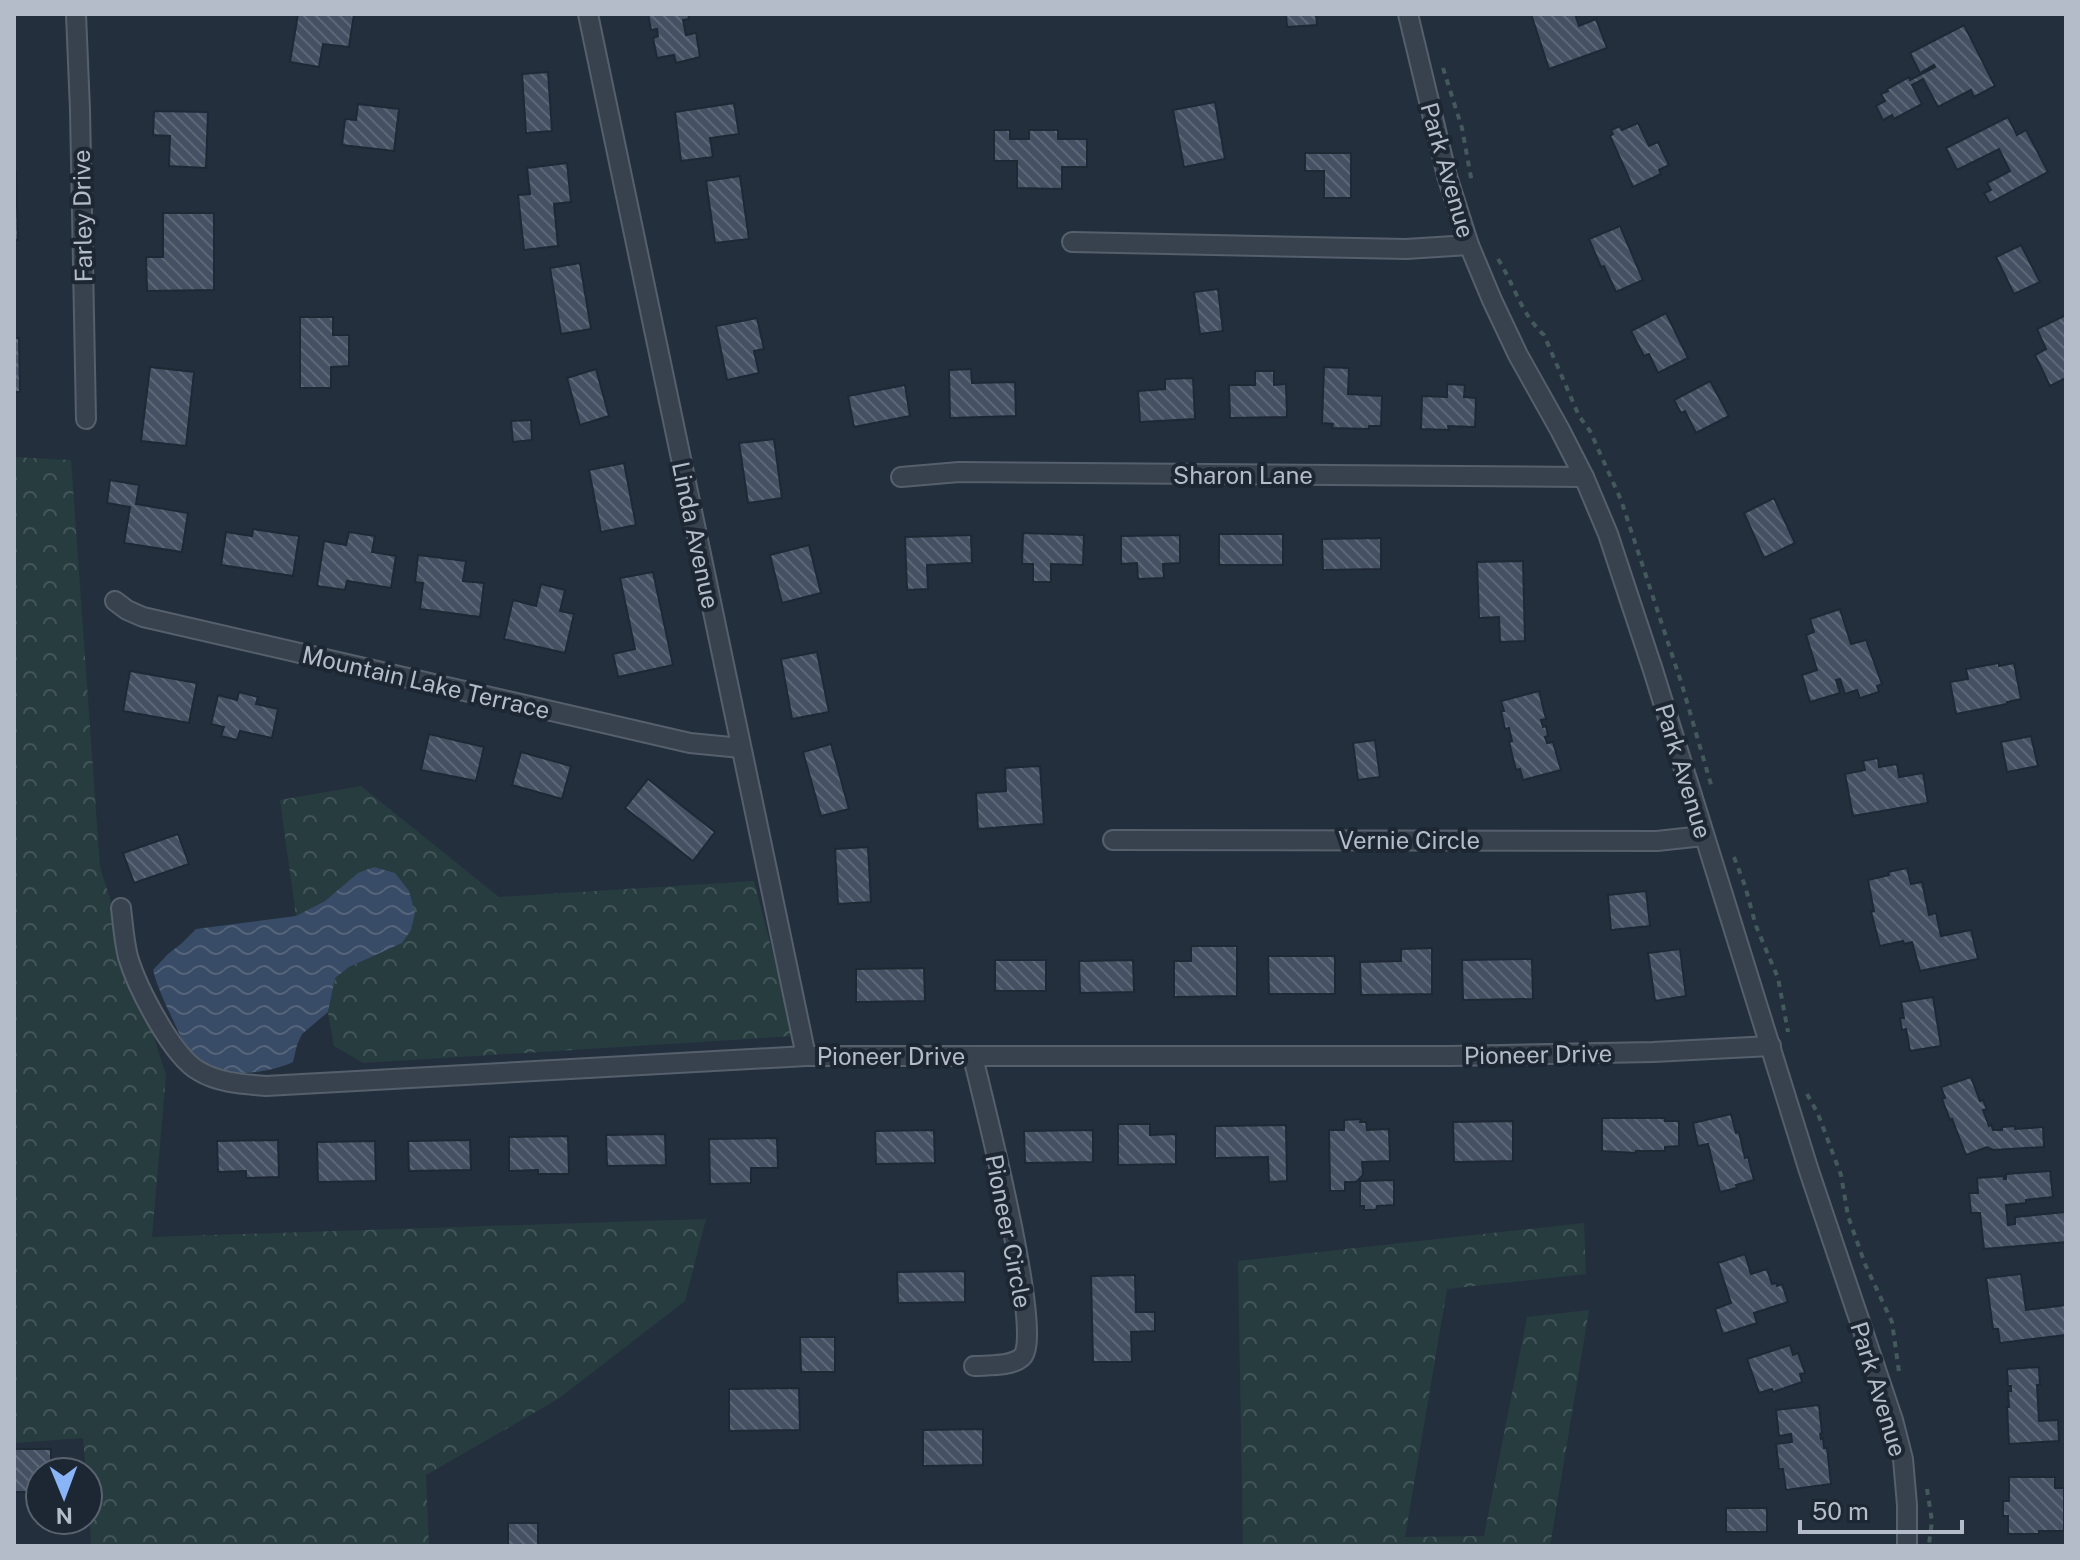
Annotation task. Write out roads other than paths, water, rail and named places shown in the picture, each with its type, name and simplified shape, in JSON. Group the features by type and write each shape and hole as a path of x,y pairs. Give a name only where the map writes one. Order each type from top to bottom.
{"street":[{"name":"Farley Drive","path":"76,14 86,419"},
{"name":"Linda Avenue","path":"588,14 806,1056"},
{"name":"Park Avenue","path":"1408,14 1447,176 1469,245 1518,355 1584,477 1608,534 1653,670 1840,1268 1893,1420 1903,1459 1907,1546"},
{"path":"1072,242 1406,249 1469,245"},
{"name":"Sharon Lane","path":"901,477 975,472 1584,477"},
{"name":"Mountain Lake Terrace","path":"115,601 143,617 690,743 741,748"},
{"name":"Vernie Circle","path":"1113,840 1657,841 1703,836"},
{"name":"Pioneer Drive","path":"121,908 128,958 171,1044 186,1062 200,1072 230,1082 266,1086 806,1056 1450,1056 1771,1046"},
{"name":"Pioneer Circle","path":"973,1057 1021,1270 1026,1322 1026,1351 1021,1358 1008,1364 974,1366"}],"water":[{"path":"374,867 395,873 409,891 415,913 411,930 402,943 349,967 335,978 328,1012 302,1034 293,1062 269,1070 240,1073 212,1070 191,1057 153,970 168,954 196,929 296,916 325,901 358,873"}]}
